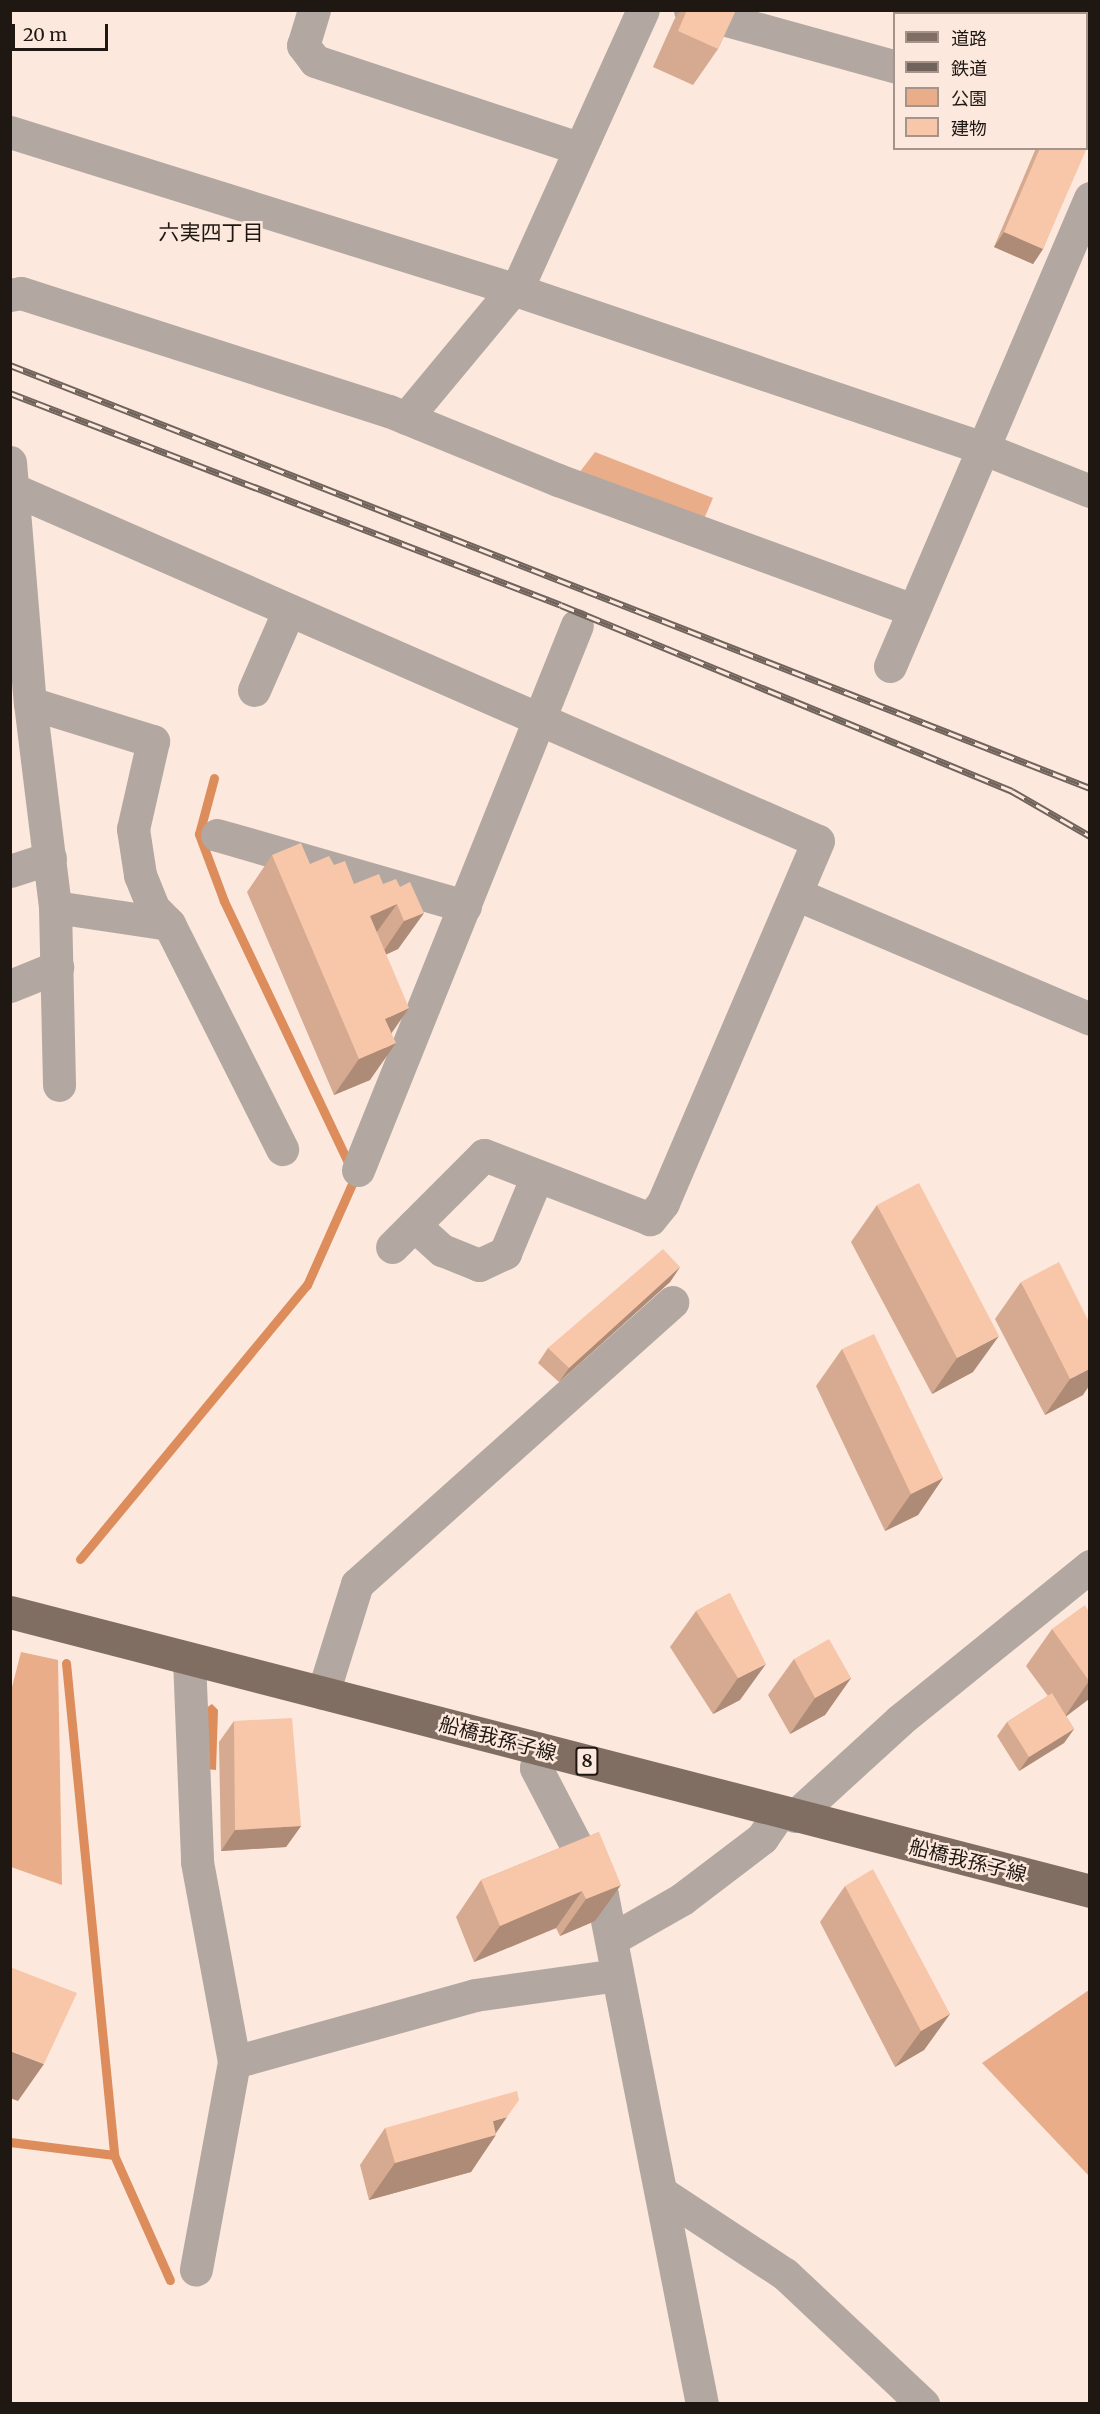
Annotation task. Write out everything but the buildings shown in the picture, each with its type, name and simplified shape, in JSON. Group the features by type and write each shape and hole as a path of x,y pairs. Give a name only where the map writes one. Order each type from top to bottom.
{"main road":[{"name":"船橋我孫子線","path":"10,1612 1089,1891"}],"street":[{"path":"314,10 303,45 315,61 578,148"},
{"path":"406,418 514,290 643,10"},
{"path":"690,10 792,23 893,66"},
{"path":"10,132 514,290 982,448 1089,491"},
{"path":"890,666 1089,198"},
{"path":"10,295 33,297 406,418 913,610"},
{"path":"60,1085 55,907 50,858 24,713 13,476 289,610 539,722 818,841 663,1203 650,1219 484,1155 403,1236 479,1265 505,1253 537,1176"},
{"path":"254,690 289,610"},
{"path":"358,1170 577,625"},
{"path":"24,713 153,741 133,829 153,908 169,924 282,1149"},
{"path":"217,835 465,906"},
{"path":"10,871 50,858"},
{"path":"796,894 1089,1019"},
{"path":"55,907 169,924"},
{"path":"10,986 57,967"},
{"path":"323,1693 357,1584 672,1302"},
{"path":"612,1939 682,1899 762,1838 900,1720 1089,1566"},
{"path":"189,1659 197,1862 234,2062 196,2270"},
{"path":"539,1749 536,1768 589,1863 612,1939 617,1975 702,2403"},
{"path":"234,2062 475,1995 617,1975"},
{"path":"662,2193 785,2274 923,2403"}],"green space":[{"path":"595,452 713,498 704,519 579,473"},
{"path":"21,1652 58,1660 62,1885 11,1867 11,1691"},
{"path":"1089,1990 1090,2175 1089,2176 982,2063"}],"shaded area":[{"path":"212,1704 218,1710 216,1770 206,1769 203,1710"}],"waterway":[{"path":"80,1559 307,1285 355,1177 224,901 199,834 214,778"},
{"path":"66,1663 114,2155 170,2280"},
{"path":"10,2142 114,2155"}],"railway":[{"path":"10,365 1090,788"},
{"path":"10,393 561,605 1012,791 1090,836"}],"district":[{"name":"六実四丁目","path":"211,233"}]}
